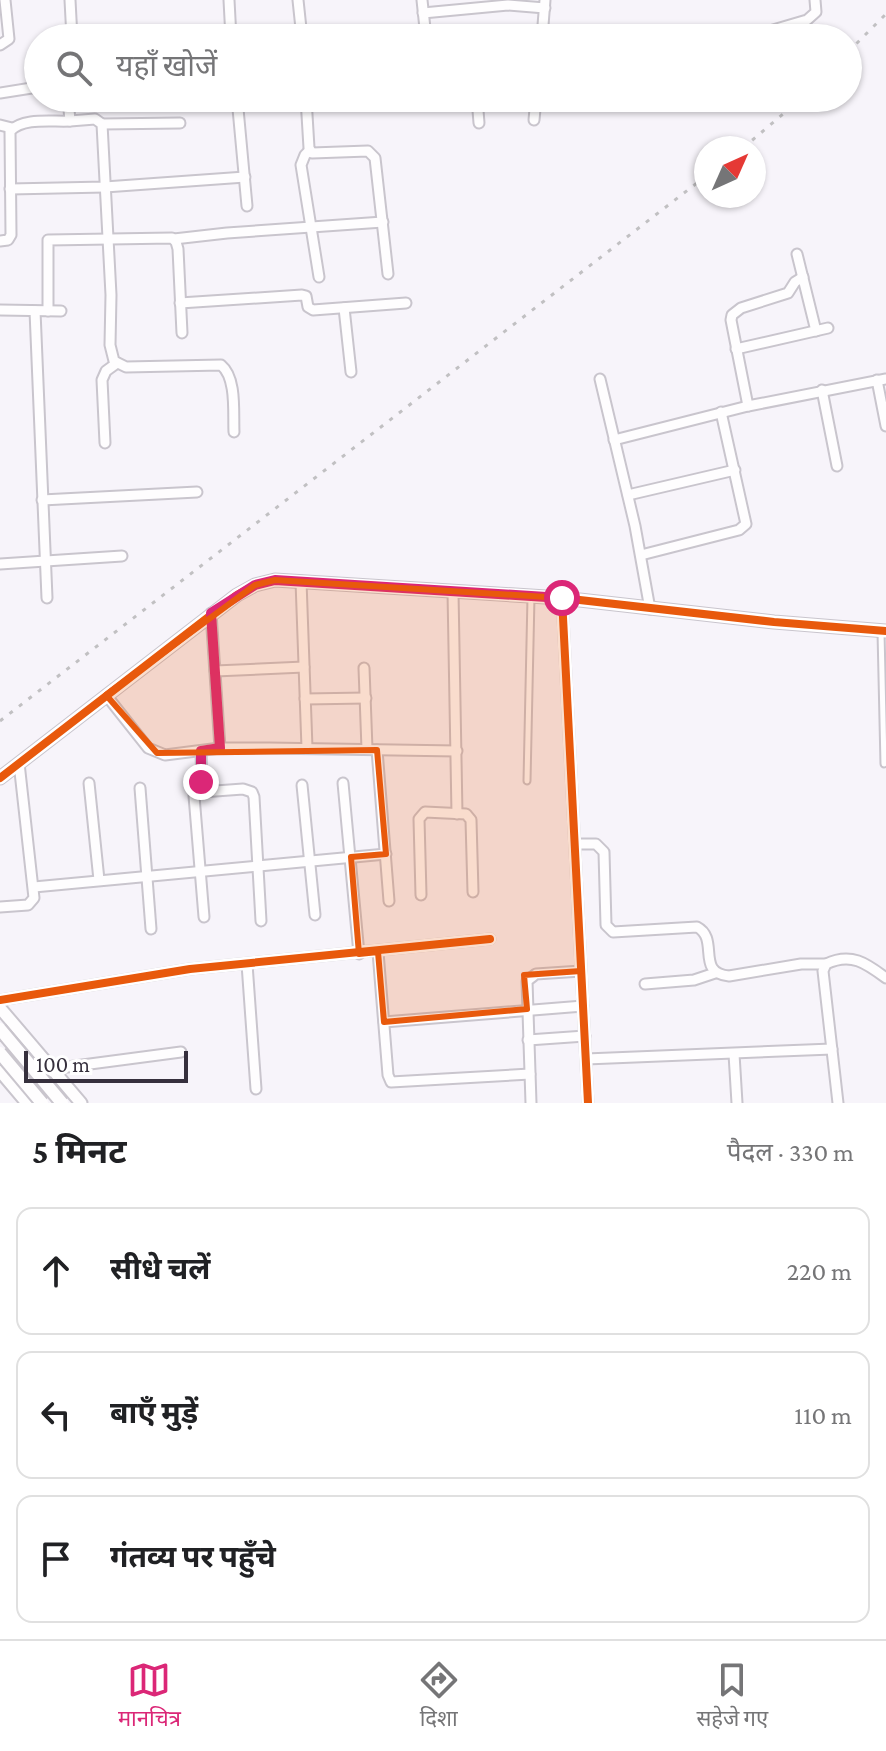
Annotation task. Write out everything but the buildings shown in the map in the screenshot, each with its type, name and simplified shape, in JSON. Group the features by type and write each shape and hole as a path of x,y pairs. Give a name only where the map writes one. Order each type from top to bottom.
{"main road":[{"path":"0,1029 62,1103"},
{"path":"0,1053 42,1103"}],"street":[{"path":"0,45 9,39 5,0"},
{"path":"70,0 71,24"},
{"path":"229,0 230,24"},
{"path":"298,0 301,24"},
{"path":"422,0 424,24"},
{"path":"793,24 807,20 816,12 815,0"},
{"path":"423,13 545,4 543,24"},
{"path":"0,93 24,89"},
{"path":"69,112 70,121"},
{"path":"238,112 247,206"},
{"path":"307,112 309,151 301,165 319,277"},
{"path":"478,112 479,123"},
{"path":"534,120 535,112"},
{"path":"0,125 12,128 26,123 95,119 102,124 180,123"},
{"path":"102,124 111,355 117,363 126,367 221,365 227,370 231,381 234,432"},
{"path":"0,241 10,238 6,217 12,128"},
{"path":"309,151 317,154 368,151 373,154 388,274"},
{"path":"7,186 105,187 245,177"},
{"path":"48,311 48,240 174,239 383,222"},
{"path":"174,239 178,249 182,333"},
{"path":"797,254 816,331"},
{"path":"748,406 732,315 741,308 788,293 795,282 803,277"},
{"path":"180,303 302,295 306,296 310,310 406,303"},
{"path":"344,308 351,372"},
{"path":"0,310 61,311"},
{"path":"35,311 47,598"},
{"path":"736,349 828,328"},
{"path":"105,443 102,380 106,371 117,363"},
{"path":"600,379 628,495 650,609"},
{"path":"614,440 721,412 881,380 886,426"},
{"path":"822,390 837,466"},
{"path":"641,555 743,528 746,518 721,412"},
{"path":"628,495 735,470"},
{"path":"42,500 197,492"},
{"path":"0,564 122,556"},
{"path":"0,778 211,613 255,585 275,580 562,598 883,631"},
{"path":"301,581 307,748"},
{"path":"453,592 457,814"},
{"path":"562,598 588,1103"},
{"path":"211,613 220,748"},
{"path":"215,671 304,667"},
{"path":"364,668 389,901"},
{"path":"106,695 139,738 157,753 165,755 220,748 457,751"},
{"path":"305,699 366,698"},
{"path":"201,751 202,792"},
{"path":"0,907 28,905 34,898 19,763"},
{"path":"89,783 99,880"},
{"path":"343,783 359,954"},
{"path":"302,785 315,915"},
{"path":"140,788 151,929"},
{"path":"204,917 194,796 202,792 243,789 252,792 261,921"},
{"path":"421,895 420,816 425,812 466,814 471,820 473,892"},
{"path":"575,844 596,844 604,852 606,925 609,930 619,933 702,929 706,934 711,967 715,973"},
{"path":"34,887 386,854"},
{"path":"0,1000 165,972 490,939"},
{"path":"378,952 391,1082 530,1074"},
{"path":"645,984 694,980 715,973 729,976 801,964 859,959 886,978"},
{"path":"247,964 256,1089"},
{"path":"826,964 823,971 838,1103"},
{"path":"531,1103 525,986 530,977 581,971"},
{"path":"384,1022 583,1006"},
{"path":"0,1008 81,1103"},
{"path":"528,1040 585,1036"},
{"path":"586,1059 832,1049"},
{"path":"0,1071 24,1100 52,1069 181,1052"},
{"path":"734,1054 737,1103"}],"lane":[{"path":"527,781 531,596"},
{"path":"883,631 884,764"}],"highlighted area":[{"path":"275,580 562,598 581,971 524,975 527,1009 384,1022 378,952 359,954 351,857 386,854 377,750 157,753 106,695 255,585"}],"railway":[{"path":"862,38 886,14"},
{"path":"757,136 785,112"},
{"path":"0,721 694,185"}],"cycle path":[{"path":"0,778 237,595 255,585 275,580 562,598 886,631"},
{"path":"562,598 588,1103"},
{"path":"0,1000 190,969 490,939"}],"route":[{"path":"201,782 201,751 220,748 211,613 255,585 275,580 301,581 562,598"}]}
